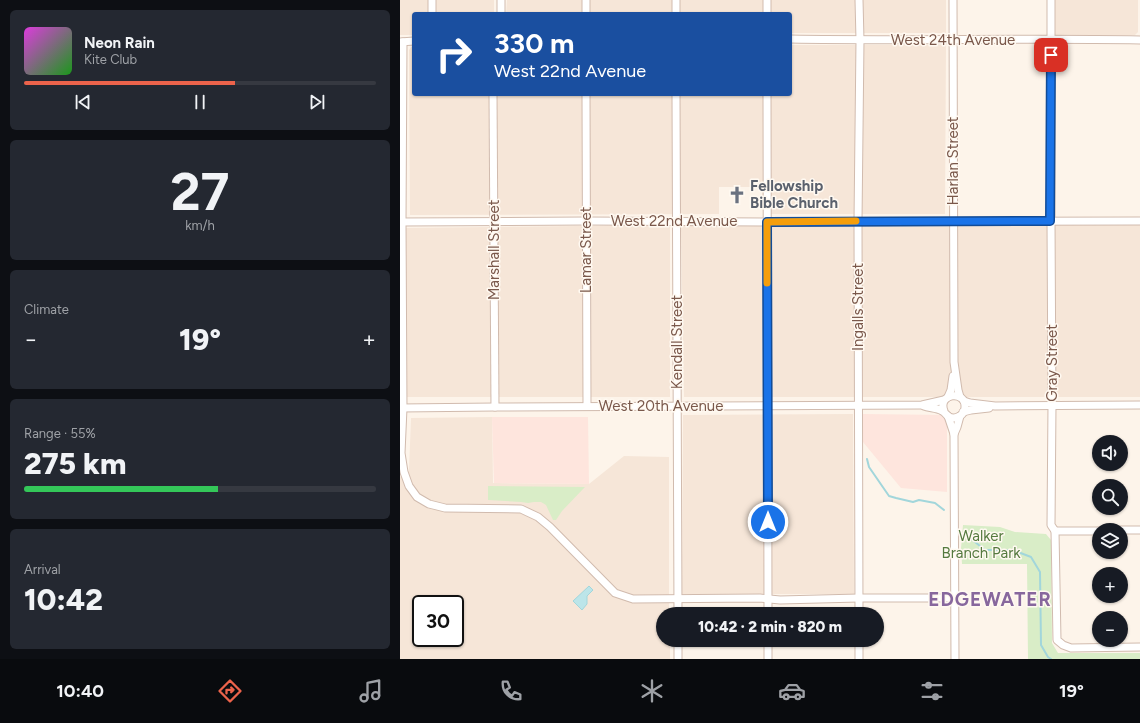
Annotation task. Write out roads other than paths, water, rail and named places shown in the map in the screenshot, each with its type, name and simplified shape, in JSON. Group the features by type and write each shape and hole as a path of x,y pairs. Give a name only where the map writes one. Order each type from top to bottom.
{"street":[{"path":"432,0 432,12"},
{"path":"501,0 501,12"},
{"path":"586,0 586,12"},
{"path":"676,0 676,12"},
{"path":"767,0 767,12"},
{"name":"Ingalls Street","path":"859,0 859,607"},
{"name":"Harlan Street","path":"946,398 951,390 954,370 953,0"},
{"name":"Gray Street","path":"1051,0 1051,525 1055,531 1057,640 1063,645 1071,648 1140,647"},
{"name":"West 24th Avenue","path":"792,39 1140,40"},
{"path":"412,41 401,42 401,453 404,472 409,486 417,497 429,504 445,508 521,509 538,517 550,526 616,593 633,599 760,598 780,600 955,598"},
{"name":"Marshall Street","path":"493,96 495,406"},
{"name":"Lamar Street","path":"586,96 587,406"},
{"name":"Kendall Street","path":"676,96 678,607"},
{"path":"767,96 768,607"},
{"name":"West 22nd Avenue","path":"401,222 1140,221"},
{"name":"Harlan Street","path":"954,370 958,390 962,399"},
{"path":"954,434 942,406 946,398 954,395 970,403 995,406 1140,405"},
{"name":"West 20th Avenue","path":"402,408 495,406 922,406 946,398"},
{"path":"955,659 954,434 965,407 962,399"},
{"name":"West 20th Avenue","path":"922,406 946,414"},
{"path":"946,414 953,418 971,410 995,406"},
{"path":"1128,530 1140,530"},
{"path":"1055,531 1092,531"},
{"path":"678,647 678,659"},
{"path":"768,647 768,659"},
{"path":"859,647 859,659"}],"water":[{"path":"589,586 593,590 587,596 587,604 582,610 573,601"}],"waterway":[{"path":"867,459 869,467 889,496 913,502 919,500 935,503 944,510"},
{"path":"966,532 970,538 985,550 1010,550 1031,557 1040,572 1041,645 1048,657 1051,659"}],"place":[{"name":"Fellowship Bible Church","path":"737,195"}],"district":[{"name":"EDGEWATER","path":"990,599"}],"park label":[{"name":"Walker Branch Park","path":"981,544"}]}
